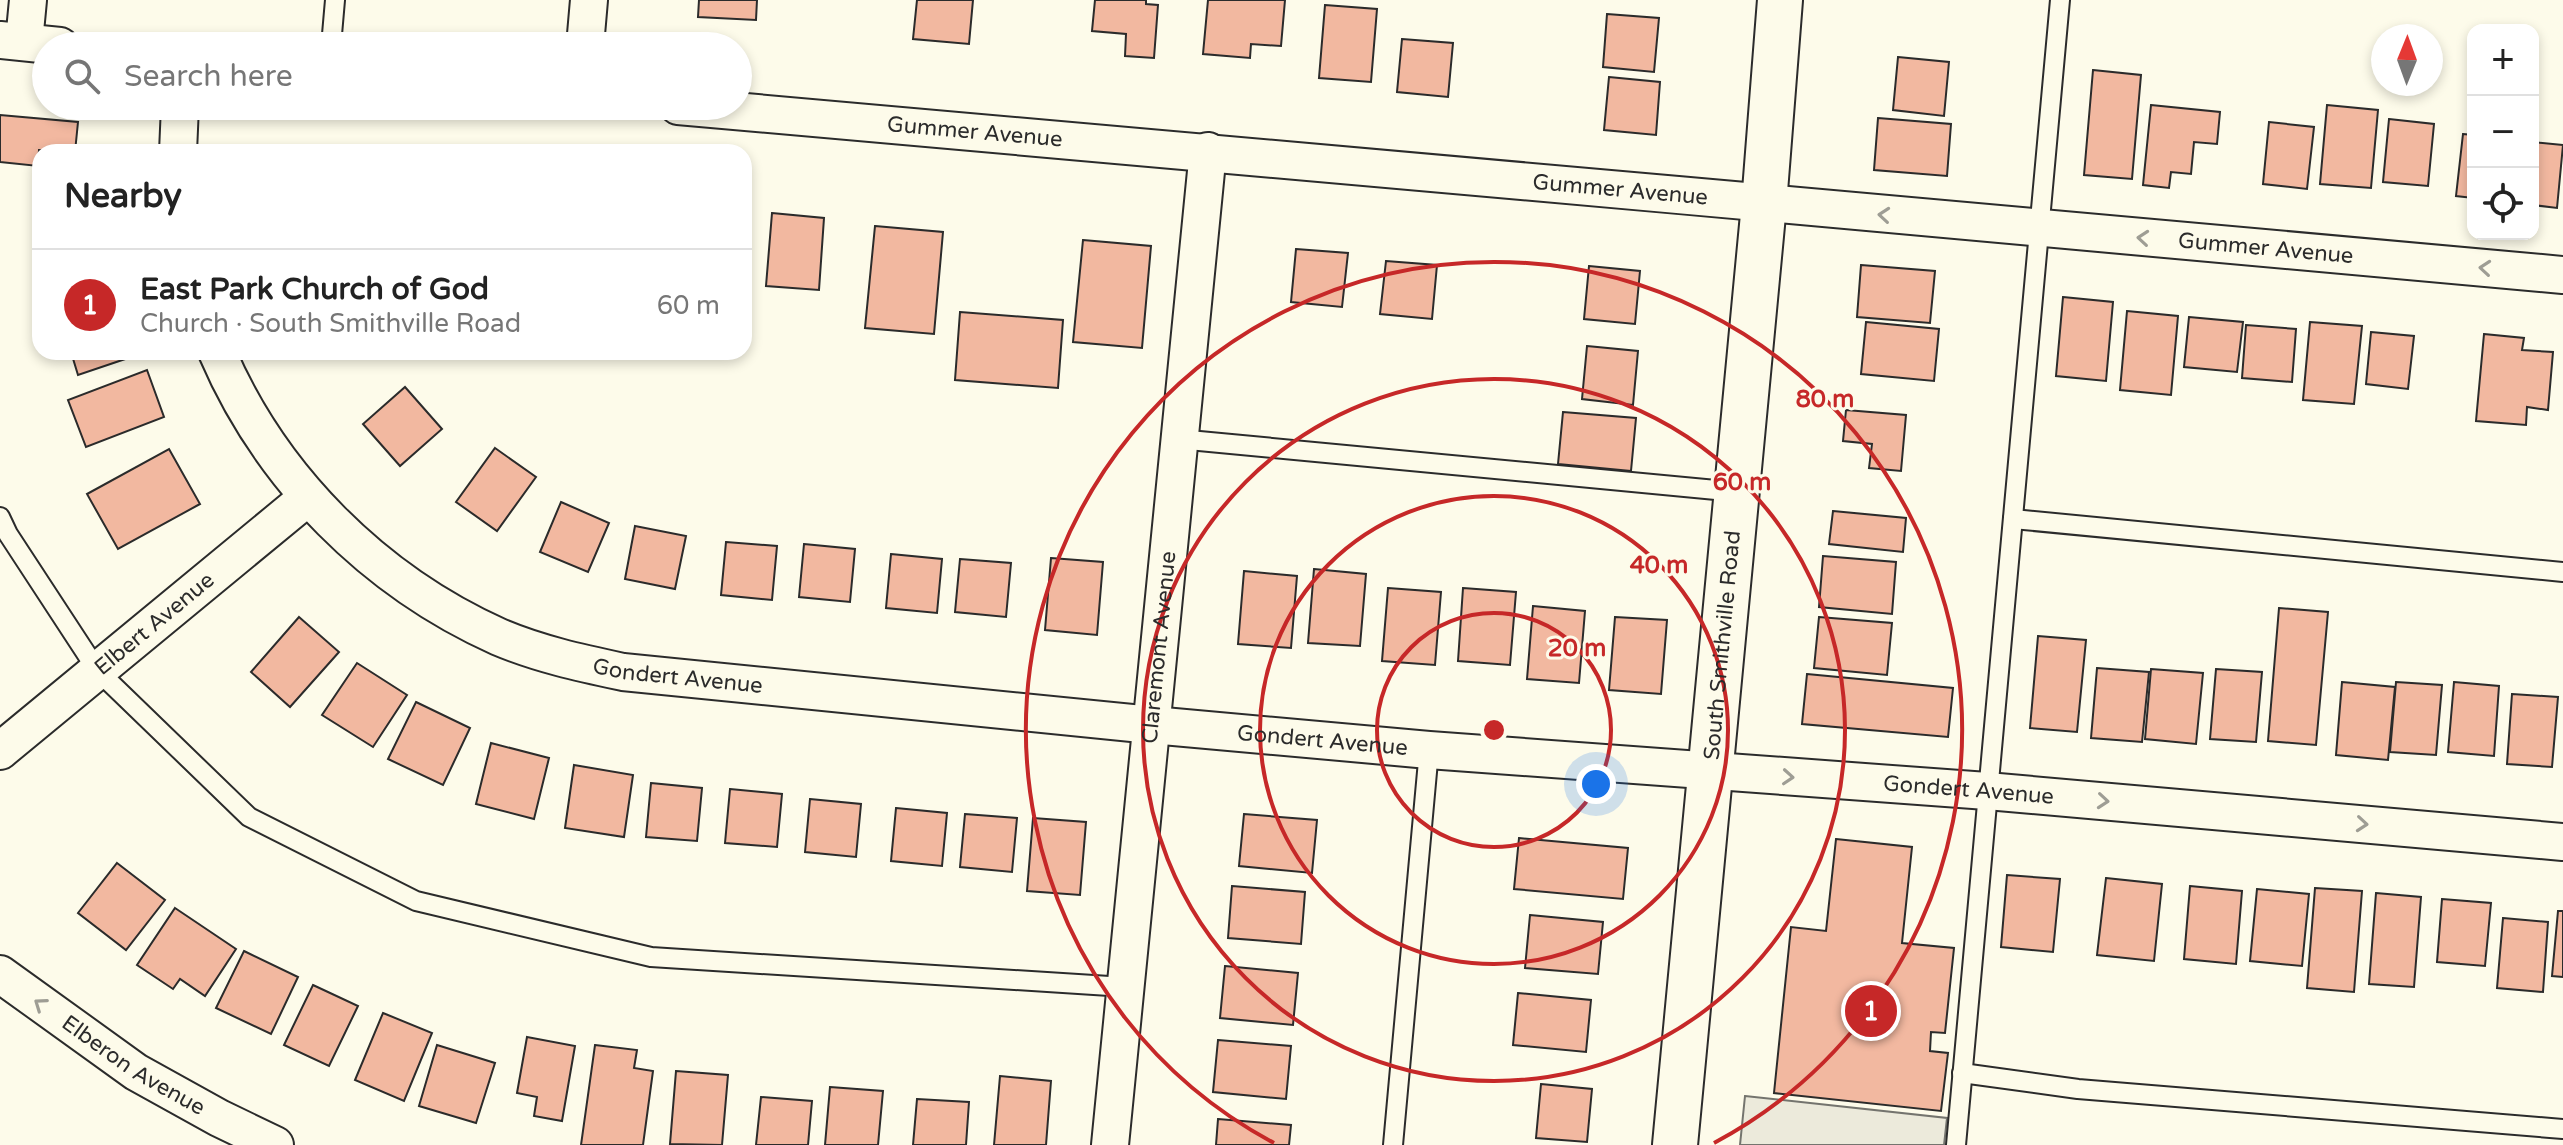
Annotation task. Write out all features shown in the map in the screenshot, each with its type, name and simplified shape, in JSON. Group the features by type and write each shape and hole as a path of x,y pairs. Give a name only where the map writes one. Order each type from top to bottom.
{"main road":[{"name":"South Smithville Road","path":"1675,1145 1764,204 1780,0"}],"street":[{"path":"28,0 12,41 32,43"},
{"path":"586,32 589,0"},
{"name":"Gummer Avenue","path":"752,112 2563,275"},
{"path":"178,144 179,120"},
{"name":"Claremont Avenue","path":"1110,1145 1208,151"},
{"name":"Gondert Avenue","path":"220,360 234,393 264,443 329,519 392,574 448,611 502,638 562,658 623,672 1429,750 1987,791 2563,842"},
{"name":"Elbert Avenue","path":"0,751 308,497"},
{"name":"Elberon Avenue","path":"0,974 136,1072 275,1145"}],"lane":[{"path":"332,32 335,0"},
{"path":"1956,1145 2060,0"},
{"path":"1178,439 1737,492"},
{"path":"0,517 97,670 249,817 416,901 651,957 1125,987"},
{"path":"2013,519 2563,572"},
{"path":"1393,1145 1429,750"},
{"path":"1962,1073 2078,1089 2563,1129"}],"shaded area":[{"path":"1745,1096 1947,1118 1944,1145 1740,1145"}],"building":[{"path":"699,0 757,0 756,20 698,17"},
{"path":"917,0 973,0 969,44 913,39"},
{"path":"1095,0 1146,0 1146,4 1158,5 1154,58 1125,56 1126,34 1092,31"},
{"path":"1208,0 1285,0 1281,46 1251,44 1250,58 1203,54"},
{"path":"1325,5 1377,9 1371,82 1319,78"},
{"path":"1607,14 1659,18 1654,72 1603,67"},
{"path":"1402,39 1453,43 1448,97 1397,92"},
{"path":"1898,57 1949,62 1944,116 1893,110"},
{"path":"2093,70 2141,75 2132,179 2084,175"},
{"path":"1609,77 1660,82 1656,135 1604,130"},
{"path":"2151,105 2220,112 2217,144 2194,142 2191,174 2171,172 2169,188 2143,185"},
{"path":"2327,105 2378,110 2371,188 2320,184"},
{"path":"0,115 78,122 76,144 32,144 32,165 0,162"},
{"path":"1878,118 1951,124 1947,176 1874,170"},
{"path":"2389,119 2434,124 2428,186 2383,182"},
{"path":"2269,122 2314,127 2307,189 2263,184"},
{"path":"2463,134 2467,134 2467,197 2456,196"},
{"path":"2539,143 2563,145 2557,208 2539,206"},
{"path":"772,213 824,218 819,290 766,286"},
{"path":"875,226 943,232 934,334 865,328"},
{"path":"1083,240 1151,246 1142,348 1073,342"},
{"path":"1296,249 1348,253 1342,307 1291,302"},
{"path":"1386,261 1437,265 1432,319 1380,314"},
{"path":"1861,265 1935,271 1930,323 1857,317"},
{"path":"1589,266 1640,271 1635,324 1584,319"},
{"path":"2063,297 2113,302 2106,381 2056,376"},
{"path":"2127,311 2178,316 2171,395 2120,390"},
{"path":"960,312 1063,320 1058,388 955,380"},
{"path":"2189,317 2243,322 2237,372 2184,367"},
{"path":"1866,322 1939,329 1934,381 1861,374"},
{"path":"2310,322 2362,326 2354,404 2303,400"},
{"path":"2246,325 2296,329 2292,382 2242,378"},
{"path":"2371,332 2414,336 2408,389 2366,384"},
{"path":"2484,334 2524,338 2522,350 2553,352 2548,410 2527,407 2526,425 2476,421"},
{"path":"1587,346 1638,351 1633,405 1582,399"},
{"path":"73,360 122,360 78,375"},
{"path":"147,370 164,417 86,447 68,400"},
{"path":"405,387 442,429 400,466 363,424"},
{"path":"1846,410 1906,415 1901,471 1869,468 1872,444 1843,441"},
{"path":"1563,412 1636,418 1631,471 1558,464"},
{"path":"495,448 536,477 497,531 456,502"},
{"path":"169,449 200,504 118,549 87,494"},
{"path":"561,502 609,523 588,572 540,552"},
{"path":"1833,511 1906,518 1903,552 1829,544"},
{"path":"635,526 686,536 675,589 625,579"},
{"path":"726,542 777,546 772,600 721,595"},
{"path":"804,544 855,549 850,602 799,597"},
{"path":"891,554 942,559 937,613 886,608"},
{"path":"1823,556 1896,562 1892,614 1819,607"},
{"path":"1051,558 1103,562 1097,635 1045,630"},
{"path":"960,559 1011,563 1006,617 955,612"},
{"path":"1314,569 1366,574 1360,646 1308,643"},
{"path":"1244,571 1297,576 1291,648 1238,644"},
{"path":"1388,588 1441,592 1435,665 1382,661"},
{"path":"1463,588 1516,592 1510,665 1458,661"},
{"path":"1533,606 1585,611 1579,683 1527,679"},
{"path":"2279,608 2328,612 2316,745 2268,741"},
{"path":"299,617 339,652 290,707 251,672"},
{"path":"1615,617 1667,620 1661,694 1609,690"},
{"path":"1819,617 1892,623 1887,675 1814,668"},
{"path":"2038,636 2086,640 2077,732 2030,728"},
{"path":"357,663 407,695 373,747 322,715"},
{"path":"2097,668 2149,672 2142,742 2091,738"},
{"path":"2151,669 2203,673 2196,744 2145,739"},
{"path":"2216,669 2262,672 2256,742 2210,739"},
{"path":"1807,674 1953,688 1948,737 1802,724"},
{"path":"2342,682 2395,687 2388,760 2336,755"},
{"path":"2396,682 2442,685 2436,755 2390,752"},
{"path":"2454,682 2499,686 2494,756 2448,752"},
{"path":"2512,694 2558,697 2552,767 2507,764"},
{"path":"416,702 470,728 443,785 388,759"},
{"path":"491,743 549,758 534,819 476,804"},
{"path":"574,765 633,775 624,837 565,828"},
{"path":"651,783 702,788 697,841 646,837"},
{"path":"730,789 782,794 777,847 725,843"},
{"path":"810,799 861,804 856,857 805,852"},
{"path":"896,808 947,813 942,866 891,861"},
{"path":"965,814 1017,818 1012,872 960,867"},
{"path":"1244,814 1317,820 1312,873 1239,866"},
{"path":"1033,818 1086,822 1080,895 1027,891"},
{"path":"1519,838 1628,848 1623,899 1514,889"},
{"path":"1836,839 1912,847 1902,943 1954,948 1945,1033 1931,1032 1930,1051 1948,1053 1941,1111 1774,1093 1791,927 1826,931"},
{"path":"117,863 165,900 126,950 78,913"},
{"path":"2007,875 2060,879 2053,952 2001,947"},
{"path":"2106,878 2162,884 2154,961 2097,955"},
{"path":"1232,886 1305,892 1301,944 1228,938"},
{"path":"2190,886 2242,891 2236,964 2184,959"},
{"path":"2315,888 2362,891 2354,992 2307,988"},
{"path":"2257,889 2309,894 2302,966 2250,961"},
{"path":"2376,893 2421,897 2414,987 2369,984"},
{"path":"2442,899 2491,903 2485,966 2437,962"},
{"path":"175,908 236,949 205,996 180,979 173,989 137,965"},
{"path":"2558,911 2563,911 2563,977 2552,976"},
{"path":"1530,915 1603,922 1598,974 1525,968"},
{"path":"2503,918 2548,922 2543,992 2497,988"},
{"path":"244,951 298,977 271,1034 216,1008"},
{"path":"1225,966 1298,973 1293,1025 1220,1018"},
{"path":"313,985 358,1006 329,1066 284,1045"},
{"path":"1518,993 1591,1000 1586,1052 1513,1045"},
{"path":"383,1013 432,1033 404,1101 355,1080"},
{"path":"527,1037 575,1046 562,1121 534,1116 537,1097 517,1093"},
{"path":"1218,1040 1291,1046 1286,1099 1213,1092"},
{"path":"437,1045 495,1063 476,1123 419,1106"},
{"path":"595,1045 637,1050 634,1068 653,1071 643,1145 581,1145"},
{"path":"676,1071 728,1075 722,1145 670,1144"},
{"path":"1000,1076 1051,1081 1046,1145 994,1145"},
{"path":"1541,1084 1592,1089 1587,1142 1536,1138"},
{"path":"830,1087 883,1091 878,1145 825,1145"},
{"path":"761,1097 812,1101 808,1145 756,1145"},
{"path":"917,1099 969,1102 966,1145 913,1145"},
{"path":"1218,1119 1291,1125 1289,1145 1216,1145"}],"place":[{"name":"East Park Church of God","path":"1871,1011"}]}
